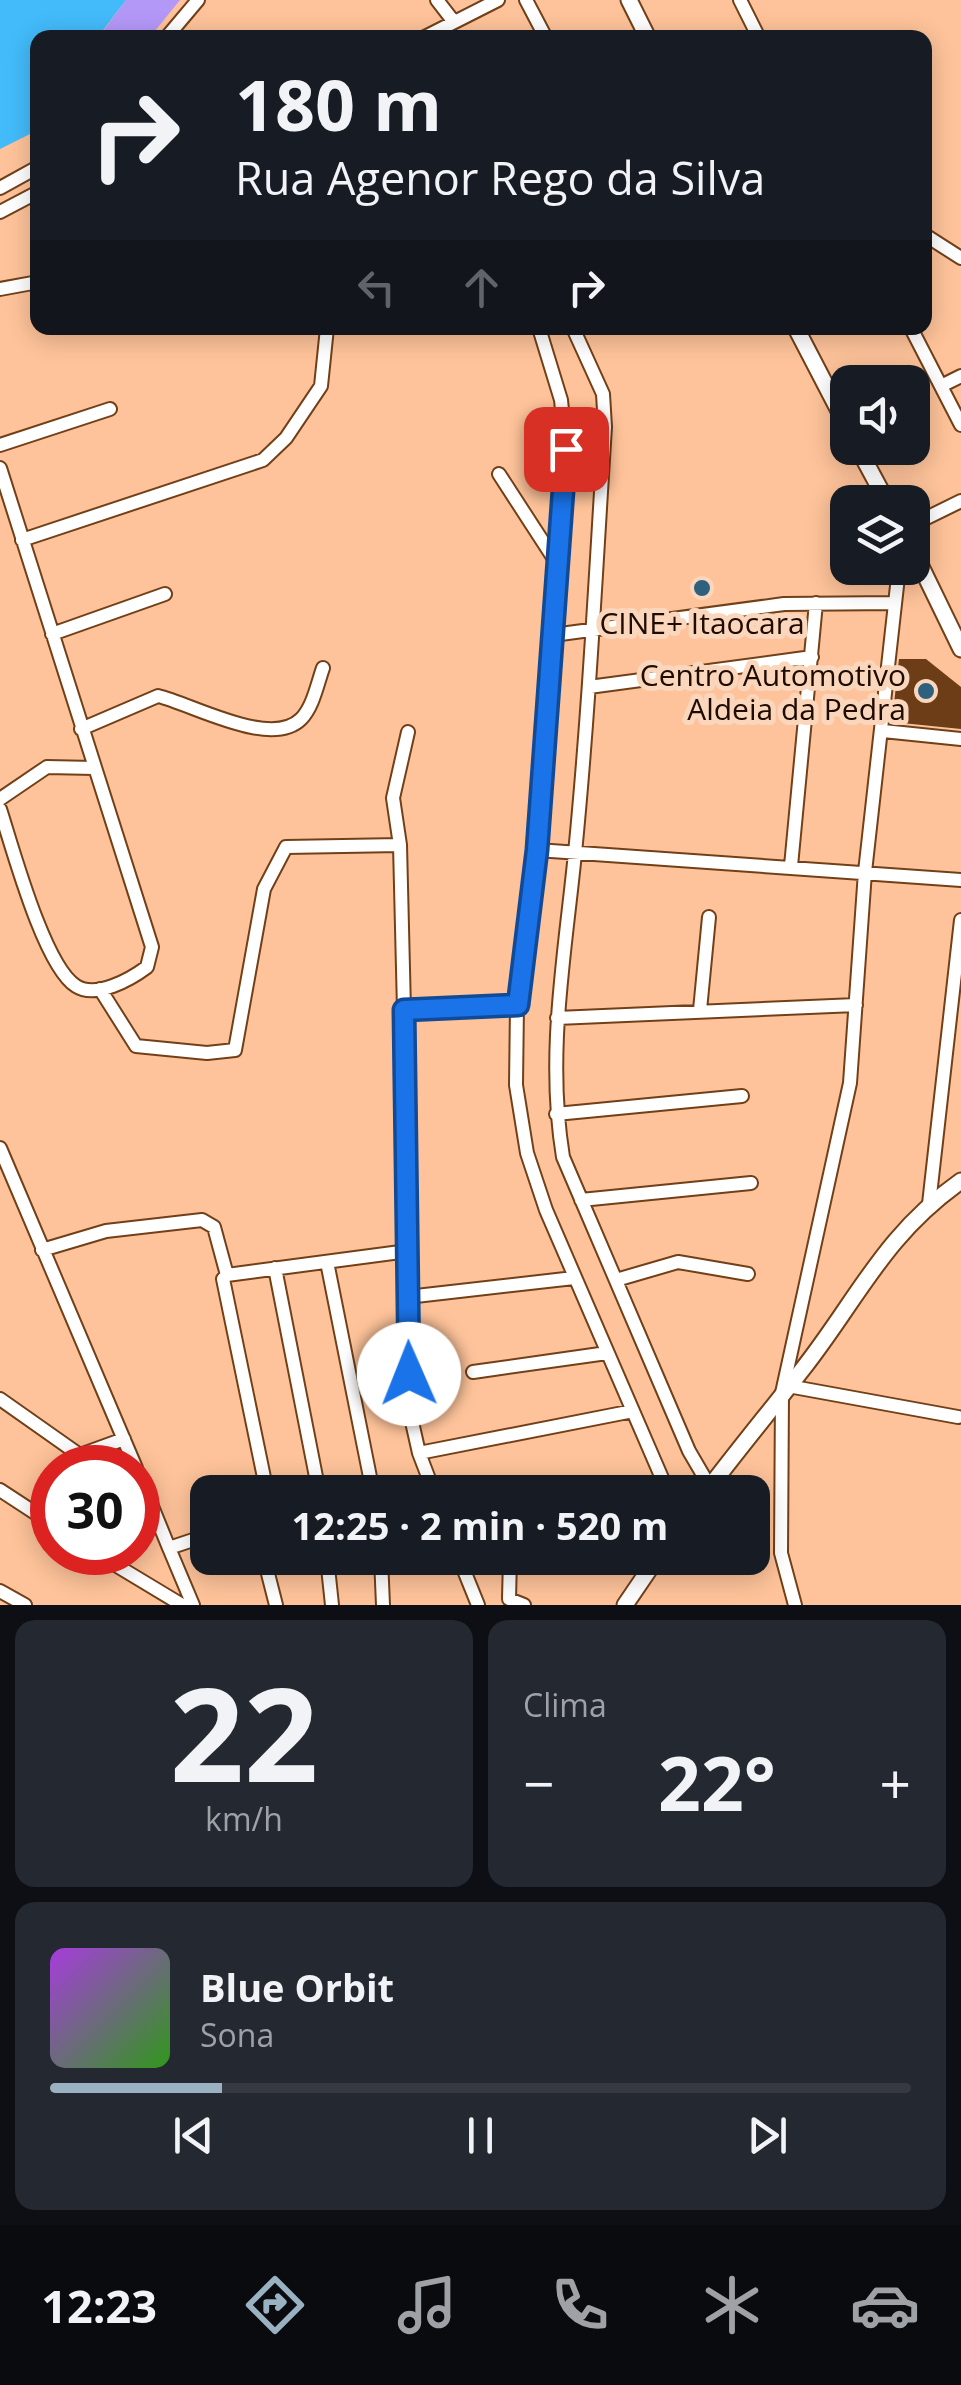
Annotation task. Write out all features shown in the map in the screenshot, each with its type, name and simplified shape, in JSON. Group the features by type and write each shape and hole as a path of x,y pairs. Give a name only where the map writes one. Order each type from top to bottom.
{"main road":[{"path":"630,0 644,30"},
{"path":"800,335 830,393"},
{"path":"930,579 956,624 961,649"},
{"path":"720,1475 874,1265 929,1204 961,1181"},
{"path":"625,1605 645,1575"}],"street":[{"path":"173,30 198,0"},
{"path":"438,0 454,22"},
{"path":"438,30 498,0"},
{"path":"526,0 542,30"},
{"path":"740,0 755,30"},
{"path":"0,188 30,172"},
{"path":"0,212 30,196"},
{"path":"932,239 961,258"},
{"path":"0,289 30,283"},
{"path":"22,540 263,460 286,438 322,386 326,335"},
{"path":"541,335 561,400 566,449 537,850 518,1005 520,1119 546,1210 661,1475"},
{"path":"577,335 602,394 605,427 589,688 557,1018 556,1114 563,1157 700,1475"},
{"path":"915,335 961,425"},
{"path":"941,386 961,376"},
{"path":"0,445 110,408"},
{"path":"0,468 152,947 147,966 100,989 76,986 60,969 30,904 0,809"},
{"path":"499,474 558,565"},
{"path":"930,517 961,502"},
{"path":"795,1605 780,1553 785,1390 838,1150 856,1004 864,872 897,585"},
{"path":"52,634 165,594"},
{"path":"553,635 593,633 706,613 816,603 895,603"},
{"path":"791,866 816,603"},
{"path":"589,688 812,657"},
{"path":"82,729 158,696 221,718 280,730 291,727 308,710 323,668"},
{"path":"883,731 961,739"},
{"path":"408,732 394,782 400,844 407,1297 410,1412 427,1475"},
{"path":"0,799 48,768 94,768"},
{"path":"100,989 136,1046 207,1053 236,1050 264,888 286,847 400,844"},
{"path":"537,850 961,880"},
{"path":"700,1010 709,917"},
{"path":"929,1204 961,920"},
{"path":"557,1018 856,1004"},
{"path":"404,1010 518,1005"},
{"path":"556,1114 742,1096"},
{"path":"0,1148 126,1445"},
{"path":"581,1200 751,1182"},
{"path":"42,1250 106,1231 202,1220 214,1227 228,1274"},
{"path":"263,1475 223,1281 228,1274 408,1251"},
{"path":"328,1262 370,1475"},
{"path":"616,1280 678,1262 748,1274"},
{"path":"275,1268 316,1475"},
{"path":"407,1297 574,1278"},
{"path":"472,1372 608,1354"},
{"path":"785,1390 958,1418"},
{"path":"0,1399 66,1445"},
{"path":"418,1453 633,1411"},
{"path":"109,1445 124,1440"},
{"path":"0,1490 30,1510"},
{"path":"160,1526 193,1605"},
{"path":"169,1548 190,1542"},
{"path":"132,1575 182,1605"},
{"path":"268,1575 276,1605"},
{"path":"329,1575 332,1605"},
{"path":"382,1575 383,1605"},
{"path":"466,1575 478,1605"},
{"path":"510,1575 509,1599 524,1605"},
{"path":"0,1592 24,1605"}],"shaded area":[{"path":"126,0 180,0 156,30 104,30"}],"water":[{"path":"0,0 126,0 103,30 30,30 30,134 0,149"}],"building":[{"name":"Centro Automotivo Aldeia da Pedra","path":"899,659 926,659 961,687 961,729 892,722"}],"place":[{"name":"CINE+ Itaocara","path":"702,588"},
{"name":"Centro Automotivo Aldeia da Pedra","path":"926,691"}],"route":[{"path":"409,1374 404,1010 518,1005 537,850 566,449"}]}
